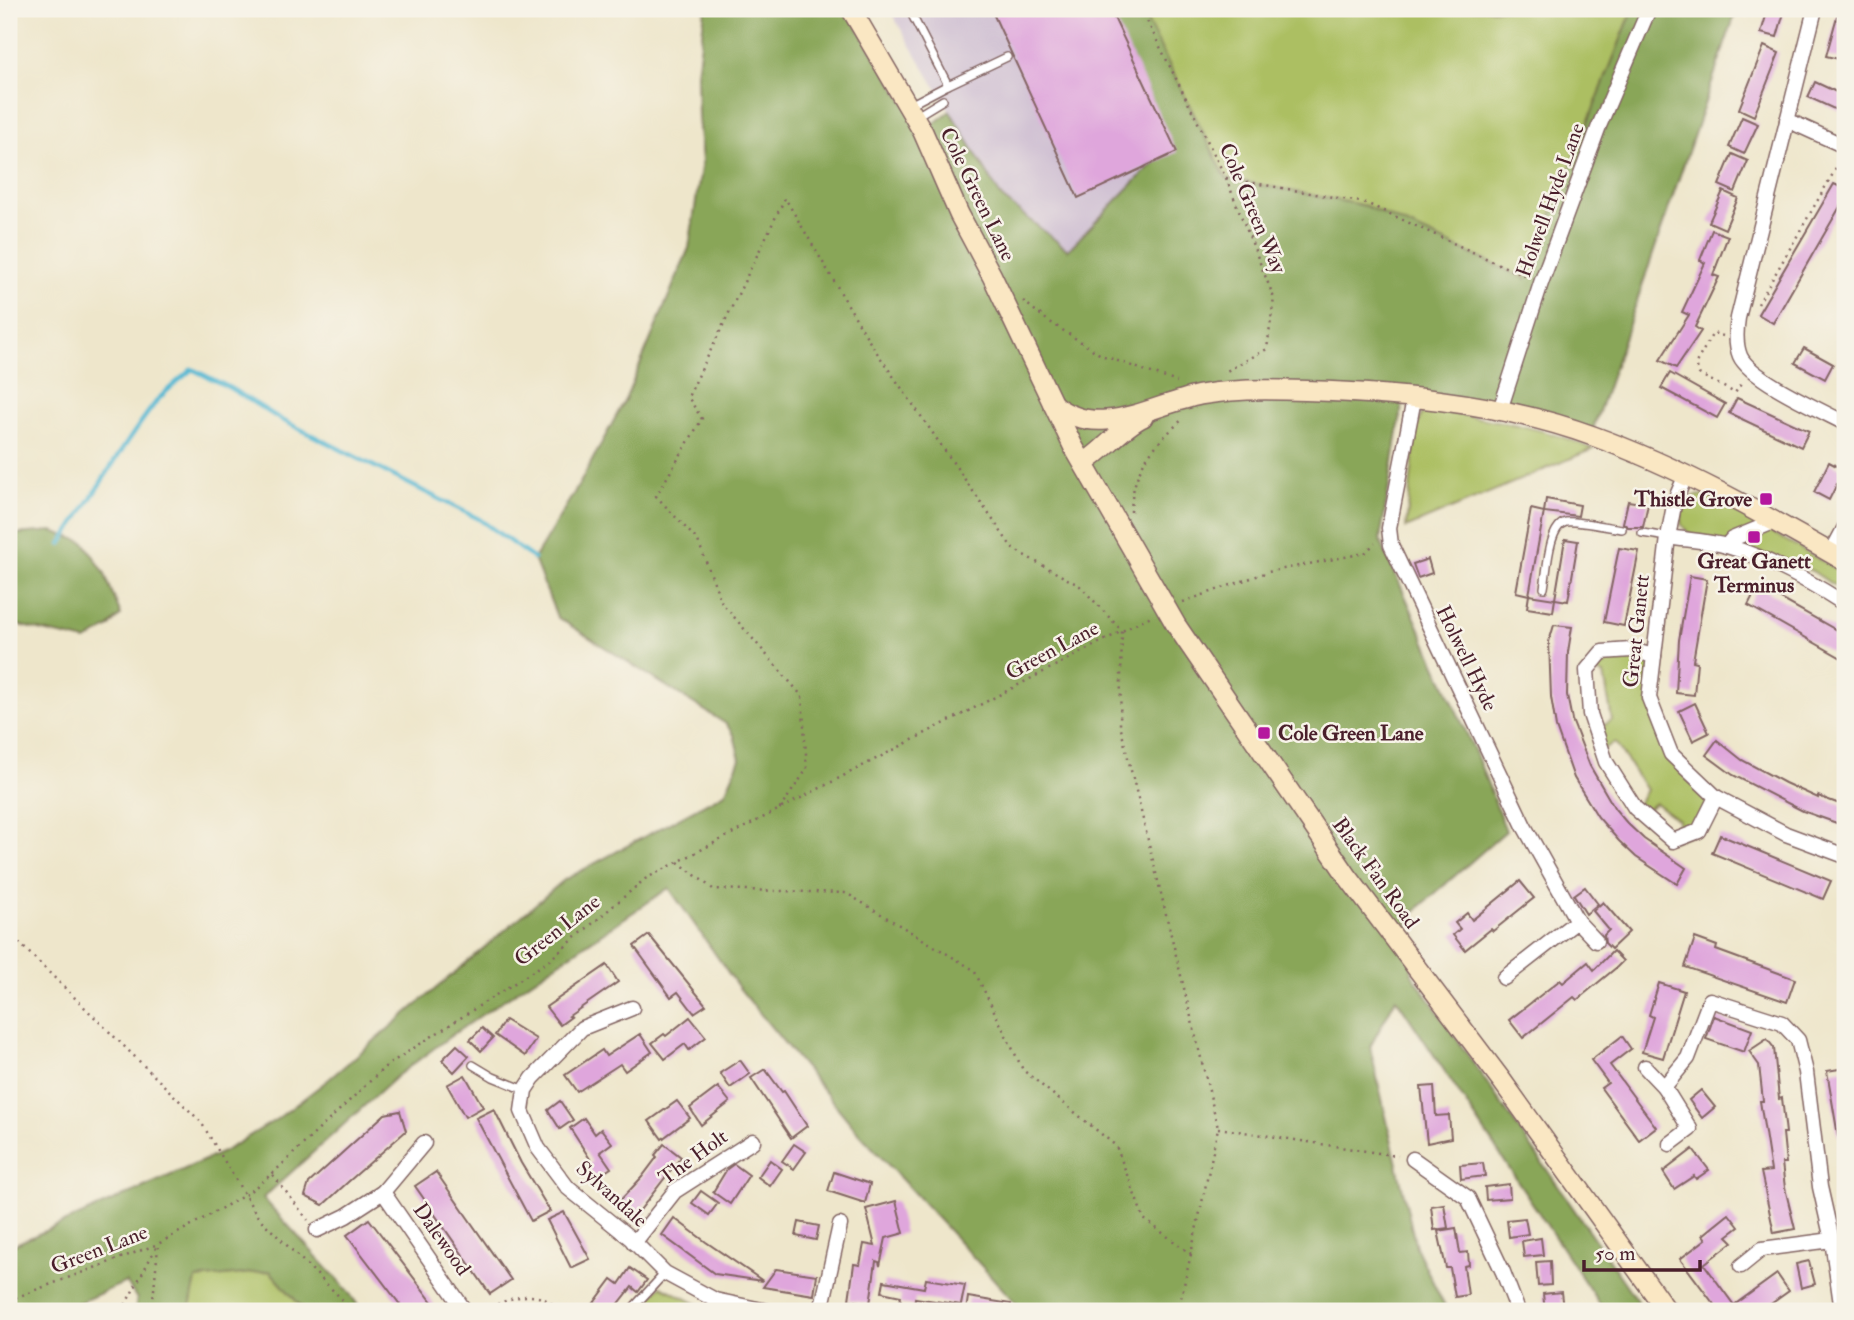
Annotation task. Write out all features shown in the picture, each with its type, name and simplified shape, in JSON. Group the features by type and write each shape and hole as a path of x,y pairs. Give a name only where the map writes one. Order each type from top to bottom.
{"main road":[{"name":"Cole Green Lane","path":"851,9 911,112 1073,446"},
{"path":"1053,404 1075,418 1108,421 1200,395 1244,390 1284,390 1414,399 1500,410 1591,435 1686,475 1838,557"},
{"path":"1084,463 1101,452 1132,422 1164,405"},
{"name":"Black Fan Road","path":"1073,446 1175,625 1348,877 1502,1081 1667,1311"}],"street":[{"name":"Holwell Hyde Lane","path":"1500,410 1541,283 1599,126 1649,9"},
{"path":"1815,9 1737,324 1736,339 1741,358 1750,369 1766,381 1845,424"},
{"path":"1787,120 1844,148"},
{"name":"Holwell Hyde","path":"1414,399 1389,528 1391,545 1518,813 1577,921 1596,942"},
{"name":"Great Ganett","path":"1686,475 1675,499 1668,537 1649,698 1671,754 1716,797 1786,834 1845,856"},
{"path":"1726,546 1732,539 1776,522"},
{"path":"1838,557 1845,527"},
{"path":"1668,537 1726,546 1766,561 1845,604"},
{"path":"1654,656 1631,650 1602,652 1587,670 1590,714 1606,762 1635,808 1673,841 1699,831 1716,797"},
{"path":"1504,978 1577,921"},
{"path":"1664,1087 1688,1058 1710,1000 1782,1023 1798,1040 1807,1072 1820,1187 1832,1240 1842,1311"},
{"path":"525,1090 533,1078 582,1028 632,1008"},
{"path":"1645,1067 1664,1087 1690,1129 1670,1144"},
{"name":"Sylvandale","path":"525,1090 522,1111 538,1148 568,1188 634,1242 665,1273 714,1305 767,1311"},
{"name":"The Holt","path":"634,1242 676,1191 752,1141"},
{"path":"317,1230 346,1216 383,1192 424,1143"},
{"path":"1413,1158 1468,1198 1518,1311"},
{"name":"Dalewood","path":"383,1192 465,1311"},
{"path":"821,1311 840,1225"},
{"path":"1741,1266 1762,1249 1832,1240"}],"lane":[{"path":"909,9 948,85"},
{"path":"911,112 948,85 1007,57"},
{"path":"911,112 943,100"},
{"path":"1544,588 1553,536 1558,527 1567,522 1622,530"},
{"path":"1642,533 1668,537"},
{"path":"473,1065 525,1090"},
{"path":"630,1311 665,1273"}],"path":[{"name":"Cole Green Way","path":"1141,9 1226,178 1274,298 1267,349 1213,378"},
{"path":"1737,324 1746,324 1844,148"},
{"path":"1226,178 1366,203 1541,283"},
{"path":"779,810 807,769 802,696 722,603 698,541 656,496 702,419 688,397 785,198 871,344 1013,549 1080,586 1122,631 1120,725 1218,1128 1178,1311"},
{"path":"1020,298 1047,320 1101,355 1184,384"},
{"path":"1736,339 1713,333 1696,363 1699,374 1735,393 1750,369"},
{"path":"1131,514 1132,493 1140,469 1157,442 1188,415"},
{"path":"1173,606 1268,572 1365,553 1389,528"},
{"name":"Green Lane","path":"9,1300 158,1244 245,1195 272,1174 386,1066 547,962 645,879 1151,616"},
{"path":"678,862 713,888 846,893 974,970 1023,1070 1116,1146 1144,1219 1191,1254"},
{"path":"9,933 201,1122 258,1217 354,1311"},
{"path":"1218,1128 1413,1158"},
{"path":"272,1174 317,1230"},
{"path":"122,1311 158,1244"},
{"path":"152,1311 158,1244"},
{"path":"485,1311 513,1296 544,1298 558,1311"}],"shaded area":[{"path":"889,9 1103,9 1169,147 1068,250 1002,198"}],"green space":[{"path":"705,9 846,9 923,132 950,111 1002,198 1068,250 1169,147 1103,9 1141,9 1226,178 1366,206 1526,279 1633,9 1737,9 1593,429 1405,390 1380,540 1476,754 1506,831 1407,918 1412,974 1644,1311 1604,1311 1396,998 1370,1047 1416,1247 1445,1307 1439,1311 1023,1311 857,1131 739,988 669,888 452,1035 397,1076 263,1198 347,1290 362,1311 305,1311 270,1271 196,1279 189,1311 135,1311 137,1299 126,1282 62,1310 9,1311 9,1247 223,1152 277,1119 328,1080 564,880 725,793 740,759 734,735 726,724 557,617 534,559 580,483 626,398 689,248 702,161 697,74"},
{"path":"1141,9 1633,9 1526,280 1366,206 1226,178"},
{"path":"1431,410 1534,429 1593,449 1406,528 1416,430 1422,414"},
{"path":"1706,495 1845,574 1845,593 1812,571 1743,547 1691,536 1681,524 1682,507 1694,496"},
{"path":"52,531 84,542 104,572 121,615 108,628 86,641 9,623 9,542 16,534"},
{"path":"1602,652 1654,656 1649,698 1671,754 1716,797 1699,831 1673,841 1678,820 1655,803 1642,814 1635,808 1646,790 1615,742 1602,750 1595,731 1612,720 1604,674 1587,670"},
{"path":"270,1271 305,1311 189,1311 196,1279"},
{"path":"661,1286 709,1310 709,1311 636,1311"}],"building":[{"path":"991,9 1110,9 1177,152 1078,198"},
{"path":"1768,9 1785,9 1777,37 1761,33"},
{"path":"1839,9 1845,9 1843,60 1826,56"},
{"path":"1764,46 1779,53 1754,116 1739,109"},
{"path":"1815,82 1845,96 1845,114 1808,97"},
{"path":"1742,117 1758,124 1744,154 1729,147"},
{"path":"1732,154 1748,161 1735,192 1719,185"},
{"path":"1834,184 1845,189 1845,198 1773,323 1758,314"},
{"path":"1723,191 1738,198 1725,229 1709,222"},
{"path":"1712,230 1728,236 1713,275 1719,277 1695,327 1701,331 1676,368 1660,360 1689,315 1682,312 1705,263 1700,260"},
{"path":"1804,348 1833,364 1825,379 1795,363"},
{"path":"1670,373 1725,404 1717,418 1661,388"},
{"path":"1737,398 1809,431 1801,447 1729,413"},
{"path":"1829,462 1844,470 1829,500 1814,492"},
{"path":"1546,499 1580,505 1578,516 1544,512"},
{"path":"1628,501 1648,504 1643,527 1628,527 1623,523"},
{"path":"1531,509 1544,512 1529,595 1516,592"},
{"path":"1565,539 1578,541 1568,601 1555,599"},
{"path":"1619,548 1639,551 1624,626 1604,622"},
{"path":"1428,559 1432,573 1418,578 1413,564"},
{"path":"1690,576 1707,579 1693,661 1697,662 1694,695 1676,693 1679,640"},
{"path":"1758,586 1845,635 1845,660 1748,605"},
{"path":"1529,595 1555,599 1553,612 1527,608"},
{"path":"1554,625 1572,627 1568,652 1567,695 1572,720 1590,766 1615,809 1627,823 1644,839 1686,868 1677,884 1636,857 1619,841 1598,817 1574,778 1556,727 1551,697 1549,642"},
{"path":"1695,703 1709,733 1693,741 1679,711"},
{"path":"1717,740 1742,760 1785,783 1818,798 1845,806 1845,826 1803,811 1733,775 1706,755"},
{"path":"1720,835 1831,881 1823,899 1712,853"},
{"path":"1520,881 1534,898 1465,950 1453,935 1460,929 1455,923 1467,913 1472,920"},
{"path":"1585,887 1598,904 1586,914 1574,895"},
{"path":"1603,902 1629,932 1611,949 1605,943 1604,935 1609,930 1593,911"},
{"path":"649,935 706,1005 694,1013 678,992 671,997 634,946"},
{"path":"1695,938 1717,946 1716,950 1795,979 1787,1002 1685,967"},
{"path":"1613,951 1623,961 1617,967 1577,1000 1574,997 1523,1038 1509,1020 1560,980 1563,983 1588,962 1594,970"},
{"path":"607,965 618,982 560,1025 546,1007"},
{"path":"1659,983 1684,991 1663,1058 1642,1052 1653,1017 1649,1015"},
{"path":"1714,1016 1752,1030 1744,1052 1706,1039"},
{"path":"690,1017 706,1037 689,1050 685,1044 665,1059 652,1043 664,1034 666,1036"},
{"path":"505,1020 536,1039 525,1056 495,1035"},
{"path":"482,1028 493,1038 481,1051 470,1040"},
{"path":"640,1034 652,1052 625,1071 620,1064 577,1092 565,1075 602,1050 606,1056"},
{"path":"1622,1036 1631,1049 1610,1065 1656,1127 1639,1140 1601,1088 1608,1083 1591,1060"},
{"path":"1767,1039 1774,1048 1779,1099 1782,1098 1786,1163 1782,1163 1795,1229 1774,1233 1761,1172 1771,1171 1760,1101 1763,1101 1759,1065 1749,1051"},
{"path":"457,1045 469,1056 454,1072 442,1060"},
{"path":"740,1060 750,1074 730,1088 720,1073"},
{"path":"1845,1068 1845,1136 1838,1136 1827,1071"},
{"path":"765,1069 782,1092 784,1091 807,1126 791,1138 751,1078"},
{"path":"465,1075 483,1107 465,1117 447,1085"},
{"path":"1434,1086 1436,1116 1449,1115 1451,1138 1427,1143 1421,1087"},
{"path":"718,1087 730,1102 701,1125 690,1108"},
{"path":"1701,1090 1715,1107 1702,1118 1689,1100"},
{"path":"560,1101 573,1120 560,1129 548,1110"},
{"path":"677,1101 690,1118 662,1139 649,1121"},
{"path":"494,1109 521,1163 550,1211 531,1221 476,1118"},
{"path":"400,1111 406,1131 323,1205 305,1196 309,1183 385,1114"},
{"path":"584,1118 595,1134 601,1129 612,1143 600,1152 611,1168 596,1178 587,1166 592,1162 570,1128"},
{"path":"664,1144 681,1157 633,1219 616,1205 642,1177"},
{"path":"794,1144 806,1152 794,1169 782,1161"},
{"path":"1693,1149 1709,1170 1674,1189 1663,1172"},
{"path":"770,1160 782,1169 770,1186 758,1177"},
{"path":"1483,1163 1485,1176 1461,1179 1460,1165"},
{"path":"734,1164 749,1175 730,1204 713,1192 727,1169"},
{"path":"436,1172 511,1280 490,1294 415,1186"},
{"path":"834,1172 870,1184 865,1203 828,1191"},
{"path":"1509,1184 1510,1198 1486,1200 1485,1187"},
{"path":"701,1191 718,1203 709,1215 692,1203"},
{"path":"896,1201 904,1233 886,1238 880,1266 876,1261 870,1304 849,1300 854,1264 860,1265 864,1244 875,1246 866,1209"},
{"path":"1444,1204 1448,1228 1434,1230 1431,1206"},
{"path":"564,1212 590,1259 571,1268 547,1220"},
{"path":"1729,1214 1739,1227 1727,1236 1733,1242 1704,1264 1734,1305 1777,1274 1789,1291 1761,1311 1719,1311 1680,1259 1706,1239 1703,1235"},
{"path":"674,1218 763,1281 715,1274 662,1235"},
{"path":"1525,1218 1528,1234 1509,1237 1507,1220"},
{"path":"369,1219 439,1311 405,1311 347,1235"},
{"path":"799,1222 819,1226 816,1240 796,1236"},
{"path":"1456,1228 1460,1253 1468,1252 1469,1265 1464,1266 1468,1295 1455,1297 1450,1268 1446,1268 1438,1231"},
{"path":"1541,1238 1543,1255 1524,1257 1522,1241"},
{"path":"1550,1261 1551,1285 1538,1286 1536,1262"},
{"path":"1809,1261 1815,1284 1801,1288 1796,1264"},
{"path":"630,1268 647,1280 638,1292 632,1287 613,1311 588,1311 612,1279 619,1284"},
{"path":"776,1269 817,1275 814,1295 763,1287"},
{"path":"926,1279 965,1285 961,1305 915,1298 914,1306 900,1304 901,1296 882,1292 884,1281 924,1288"},
{"path":"1561,1292 1563,1309 1545,1311 1543,1294"},
{"path":"968,1297 1011,1304 1011,1311 966,1311"}],"waterway":[{"path":"61,544 143,419 160,398 192,369 230,388 280,419 479,519 534,559"}],"place":[{"name":"Thistle Grove","path":"1766,499"},
{"name":"Great Ganett Terminus","path":"1754,537"},
{"name":"Cole Green Lane","path":"1264,733"}]}
